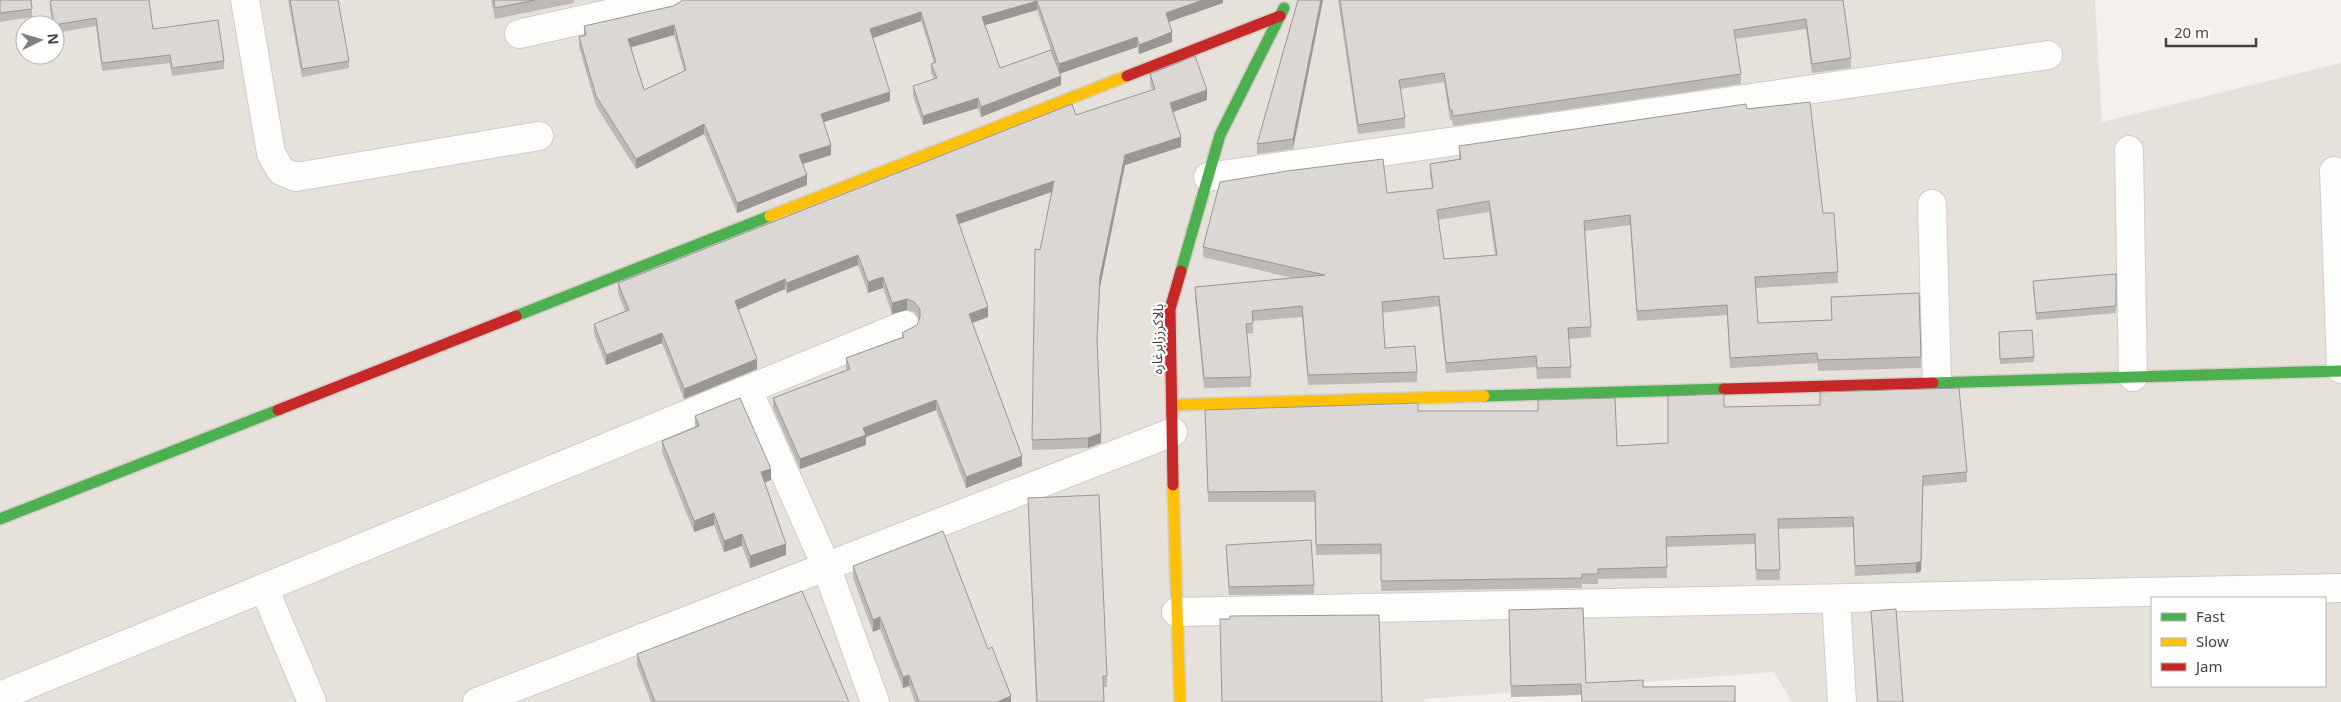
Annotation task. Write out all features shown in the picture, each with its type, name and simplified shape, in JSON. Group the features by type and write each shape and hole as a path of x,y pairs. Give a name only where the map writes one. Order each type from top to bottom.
{"street":[{"path":"245,0 271,153 281,171 296,176 539,136"},
{"path":"520,34 670,0"},
{"name":"بالاکرززابرغاره","path":"1180,702 1176,612 1170,309 1220,134 1288,0"},
{"path":"0,519 1280,16"},
{"path":"1208,177 2048,55"},
{"path":"2129,150 2133,377"},
{"path":"1172,405 2341,370 2334,171"},
{"path":"1932,204 1937,382"},
{"path":"0,696 906,325"},
{"path":"748,390 826,566 875,702"},
{"path":"477,702 1172,432"},
{"path":"264,588 312,702"},
{"path":"1176,612 2341,588"},
{"path":"1836,599 1842,702"}],"shaded area":[{"path":"0,0 2095,0 2102,122 2341,63 2341,702 1792,702 1774,672 1425,699 1424,702 0,702"}],"building":[{"path":"0,0 31,0 32,9 0,13"},
{"path":"149,0 153,29 218,20 224,61 172,68 170,55 102,63 96,18 65,23 65,15 52,15 50,1"},
{"path":"290,0 338,0 349,61 302,69"},
{"path":"494,0 535,0 495,8"},
{"path":"682,0 1203,0 1166,13 1172,32 1139,45 1137,37 1059,64 1037,1 982,17 1000,68 1051,50 1061,76 981,107 978,98 923,116 913,86 937,78 931,64 936,62 921,12 870,29 890,92 821,114 831,145 799,155 807,175 737,203 704,124 636,159 596,96 579,37 586,35 584,26 673,6","holes":["674,25 686,70 644,90 628,39"]},
{"path":"1298,0 1321,0 1293,139 1257,144"},
{"path":"1340,0 1843,0 1851,58 1812,64 1806,19 1734,30 1741,74 1453,116 1452,110 1450,110 1444,73 1399,80 1405,118 1358,125"},
{"path":"1195,56 1207,90 1170,103 1181,137 1125,155 1100,277 1097,339 1101,433 1088,438 1032,440 1035,249 1040,250 1054,181 956,215 988,307 969,314 1022,456 966,477 936,400 863,428 866,435 800,459 773,398 850,369 846,358 904,337 902,333 917,325 920,317 920,309 914,302 907,299 892,303 883,277 868,282 858,255 787,283 785,279 735,301 757,359 684,389 662,333 606,355 594,324 629,310 618,283 1072,104 1076,115 1155,89 1150,74"},
{"path":"1810,102 1823,213 1834,213 1838,272 1755,277 1758,323 1832,320 1831,297 1919,293 1921,357 1818,360 1817,353 1730,358 1727,305 1637,311 1630,215 1584,221 1591,327 1568,328 1571,367 1537,368 1536,356 1446,363 1439,296 1382,302 1385,348 1415,346 1417,372 1308,375 1302,306 1252,311 1253,323 1246,324 1251,377 1204,378 1195,287 1325,275 1203,247 1220,182 1287,171 1383,159 1387,193 1433,188 1430,164 1461,159 1459,146 1746,104 1747,109","holes":["1489,201 1497,255 1444,259 1437,210"]},
{"path":"2116,274 2116,306 2036,313 2033,281"},
{"path":"2032,330 2034,357 2000,359 1999,332"},
{"path":"1959,388 1967,472 1923,476 1921,561 1916,563 1855,566 1853,517 1778,519 1780,570 1756,570 1755,534 1666,537 1667,567 1598,569 1598,574 1582,574 1582,578 1381,581 1381,544 1316,545 1315,491 1208,492 1205,410 1418,403 1418,411 1538,411 1538,400 1615,398 1617,446 1668,443 1668,396 1724,394 1724,407 1820,405 1820,392"},
{"path":"740,398 771,469 761,472 786,544 750,556 742,534 724,541 714,513 694,521 662,441 699,426 695,416"},
{"path":"1099,495 1107,676 1103,676 1104,702 1037,702 1028,498"},
{"path":"943,531 988,649 992,647 1011,696 997,702 919,702 909,675 903,677 880,617 873,620 853,566"},
{"path":"1311,540 1314,585 1229,587 1226,545"},
{"path":"802,591 849,702 655,702 637,654"},
{"path":"1583,608 1586,683 1643,680 1643,687 1735,686 1735,702 1582,702 1581,684 1511,686 1509,610"},
{"path":"1896,609 1903,702 1878,702 1871,611"},
{"path":"1379,615 1382,702 1222,702 1220,619 1230,619 1230,616"}],"traffic: fast":[{"path":"1181,271 1220,135 1284,8"},
{"path":"516,316 770,216"},
{"path":"1933,383 2341,371"},
{"path":"1484,396 1724,389"},
{"path":"0,519 278,410"}],"traffic: slow":[{"path":"770,216 1127,76"},
{"path":"1172,405 1484,396"},
{"path":"1173,485 1180,702"}],"traffic: jam":[{"path":"1127,76 1280,16"},
{"path":"1173,485 1170,309 1181,271"},
{"path":"278,410 516,316"},
{"path":"1724,389 1933,383"}]}
